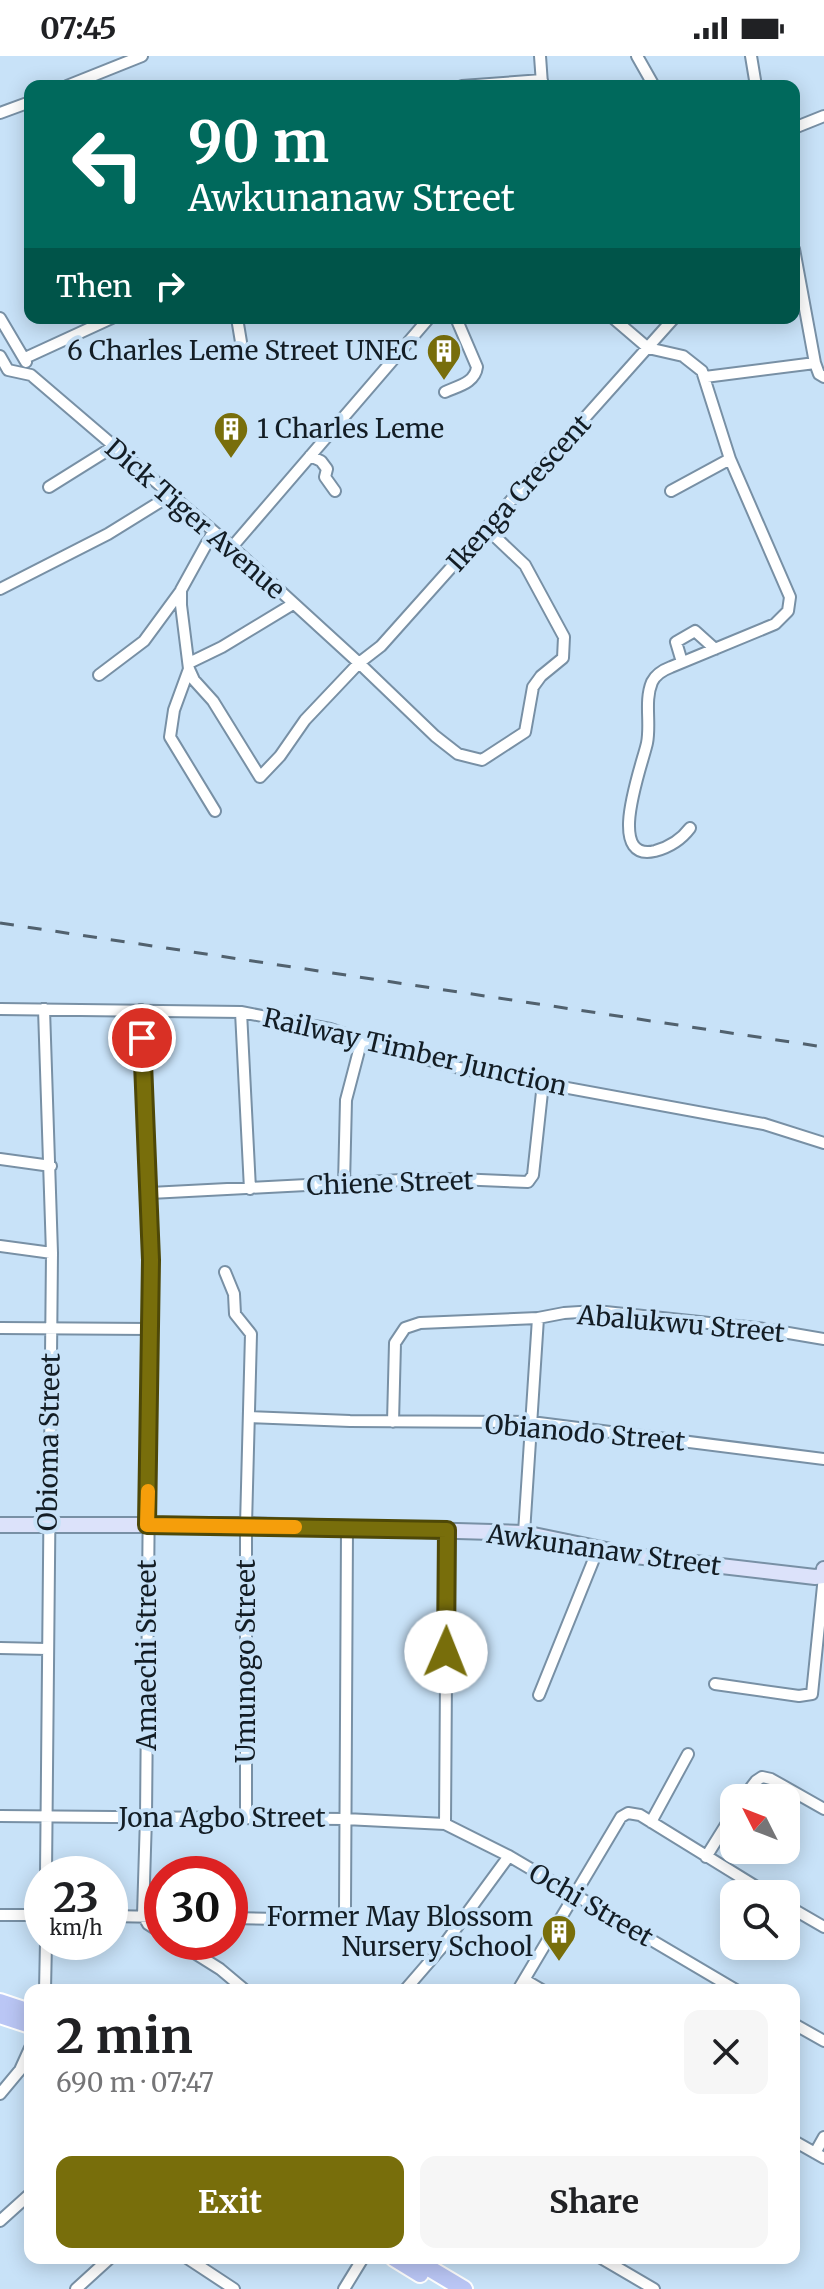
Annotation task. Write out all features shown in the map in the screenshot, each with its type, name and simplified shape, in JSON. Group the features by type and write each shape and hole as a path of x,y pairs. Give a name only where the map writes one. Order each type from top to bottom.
{"main road":[{"path":"0,2002 24,2010"},
{"path":"0,2015 24,2023"},
{"path":"404,2264 444,2289"},
{"path":"422,2264 464,2289"}],"street":[{"path":"82,80 142,56"},
{"path":"540,56 542,80"},
{"path":"637,56 651,80"},
{"path":"751,56 755,80"},
{"path":"0,113 24,104"},
{"path":"800,126 824,116"},
{"path":"800,282 815,363 819,374 824,377"},
{"path":"0,318 25,358 31,375"},
{"path":"25,358 99,324"},
{"path":"238,324 241,342"},
{"path":"232,547 424,324"},
{"path":"445,392 473,380 476,375 477,367 459,324"},
{"path":"620,324 648,348 688,359 697,365 705,377 730,459 788,590 791,605 775,624 659,673 651,684 647,741 632,798 629,838 635,847 651,852 677,841 690,828"},
{"name":"Ikenga Crescent","path":"189,666 194,680 213,701 260,777 280,756 305,720 359,663 381,646 669,324"},
{"path":"0,356 8,370 31,375"},
{"path":"705,377 815,363"},
{"name":"Dick Tiger Avenue","path":"31,375 232,547 435,736 458,754 482,760 525,732 533,687 563,658 564,637 525,565 486,528"},
{"path":"49,487 113,447"},
{"path":"310,456 321,461 327,469 325,477 335,491"},
{"path":"671,491 730,459"},
{"path":"0,589 108,534 171,495"},
{"path":"99,675 144,641 181,590 213,532"},
{"path":"181,590 189,666 174,710 170,737 215,811"},
{"path":"189,666 293,604"},
{"path":"682,662 676,642 695,631 715,649"},
{"name":"Railway Timber Junction","path":"0,1009 241,1012 317,1026 459,1068 764,1124 824,1143"},
{"name":"Obioma Street","path":"44,1009 52,1253 46,1856"},
{"name":"Amaechi Street","path":"141,1010 150,1193 143,1915"},
{"path":"241,1012 250,1189"},
{"path":"344,1184 346,1100 362,1039"},
{"name":"Chiene Street","path":"150,1193 457,1179 528,1182 533,1175 543,1083"},
{"path":"0,1159 51,1166"},
{"path":"0,1246 52,1253"},
{"name":"Umunogo Street","path":"225,1272 234,1294 235,1314 251,1334 246,1525 246,1818"},
{"name":"Abalukwu Street","path":"393,1422 395,1343 405,1328 420,1323 538,1318 582,1311 610,1312 765,1329 824,1339"},
{"name":"Abalukwu Street","path":"524,1533 538,1318"},
{"path":"0,1328 150,1329"},
{"name":"Obianodo Street","path":"249,1417 393,1422 531,1422 824,1459"},
{"name":"Awkunanaw Street","path":"0,1525 246,1525 524,1533 679,1562 824,1574"},
{"path":"248,1918 335,1920 341,1917 345,1909 347,1529"},
{"path":"445,1824 447,1530"},
{"path":"539,1695 598,1549"},
{"path":"715,1684 799,1696 818,1695 824,1574"},
{"path":"0,1648 47,1649"},
{"path":"651,1822 688,1754"},
{"path":"754,1784 762,1777 780,1784"},
{"path":"800,1795 824,1809"},
{"path":"523,1984 621,1817 628,1813 640,1815 745,1880"},
{"name":"Jona Agbo Street","path":"0,1816 345,1819 445,1824"},
{"name":"Ochi Street","path":"445,1824 509,1856 726,1984"},
{"path":"706,1857 720,1834"},
{"path":"410,1984 443,1946 509,1856"},
{"path":"800,1913 824,1927"},
{"path":"0,1915 24,1915"},
{"path":"128,1915 143,1915"},
{"path":"45,1984 46,1960"},
{"path":"206,1960 238,1984"},
{"path":"800,2027 824,2041"},
{"path":"0,2094 24,2061"},
{"path":"800,2144 820,2156 824,2137"},
{"path":"0,2221 24,2199"},
{"path":"76,2289 103,2264"},
{"path":"196,2264 230,2288"},
{"path":"344,2289 359,2264"},
{"path":"611,2264 654,2289"}],"railway":[{"path":"0,923 824,1047"}],"slow traffic":[{"path":"148,1491 147,1525 295,1527"}],"place":[{"name":"6 Charles Leme Street UNEC","path":"444,382"},
{"name":"1 Charles Leme","path":"231,460"},
{"name":"Former May Blossom Nursery School","path":"559,1963"}],"route":[{"path":"142,1038 151,1260 147,1525 447,1530 446,1652"}]}
